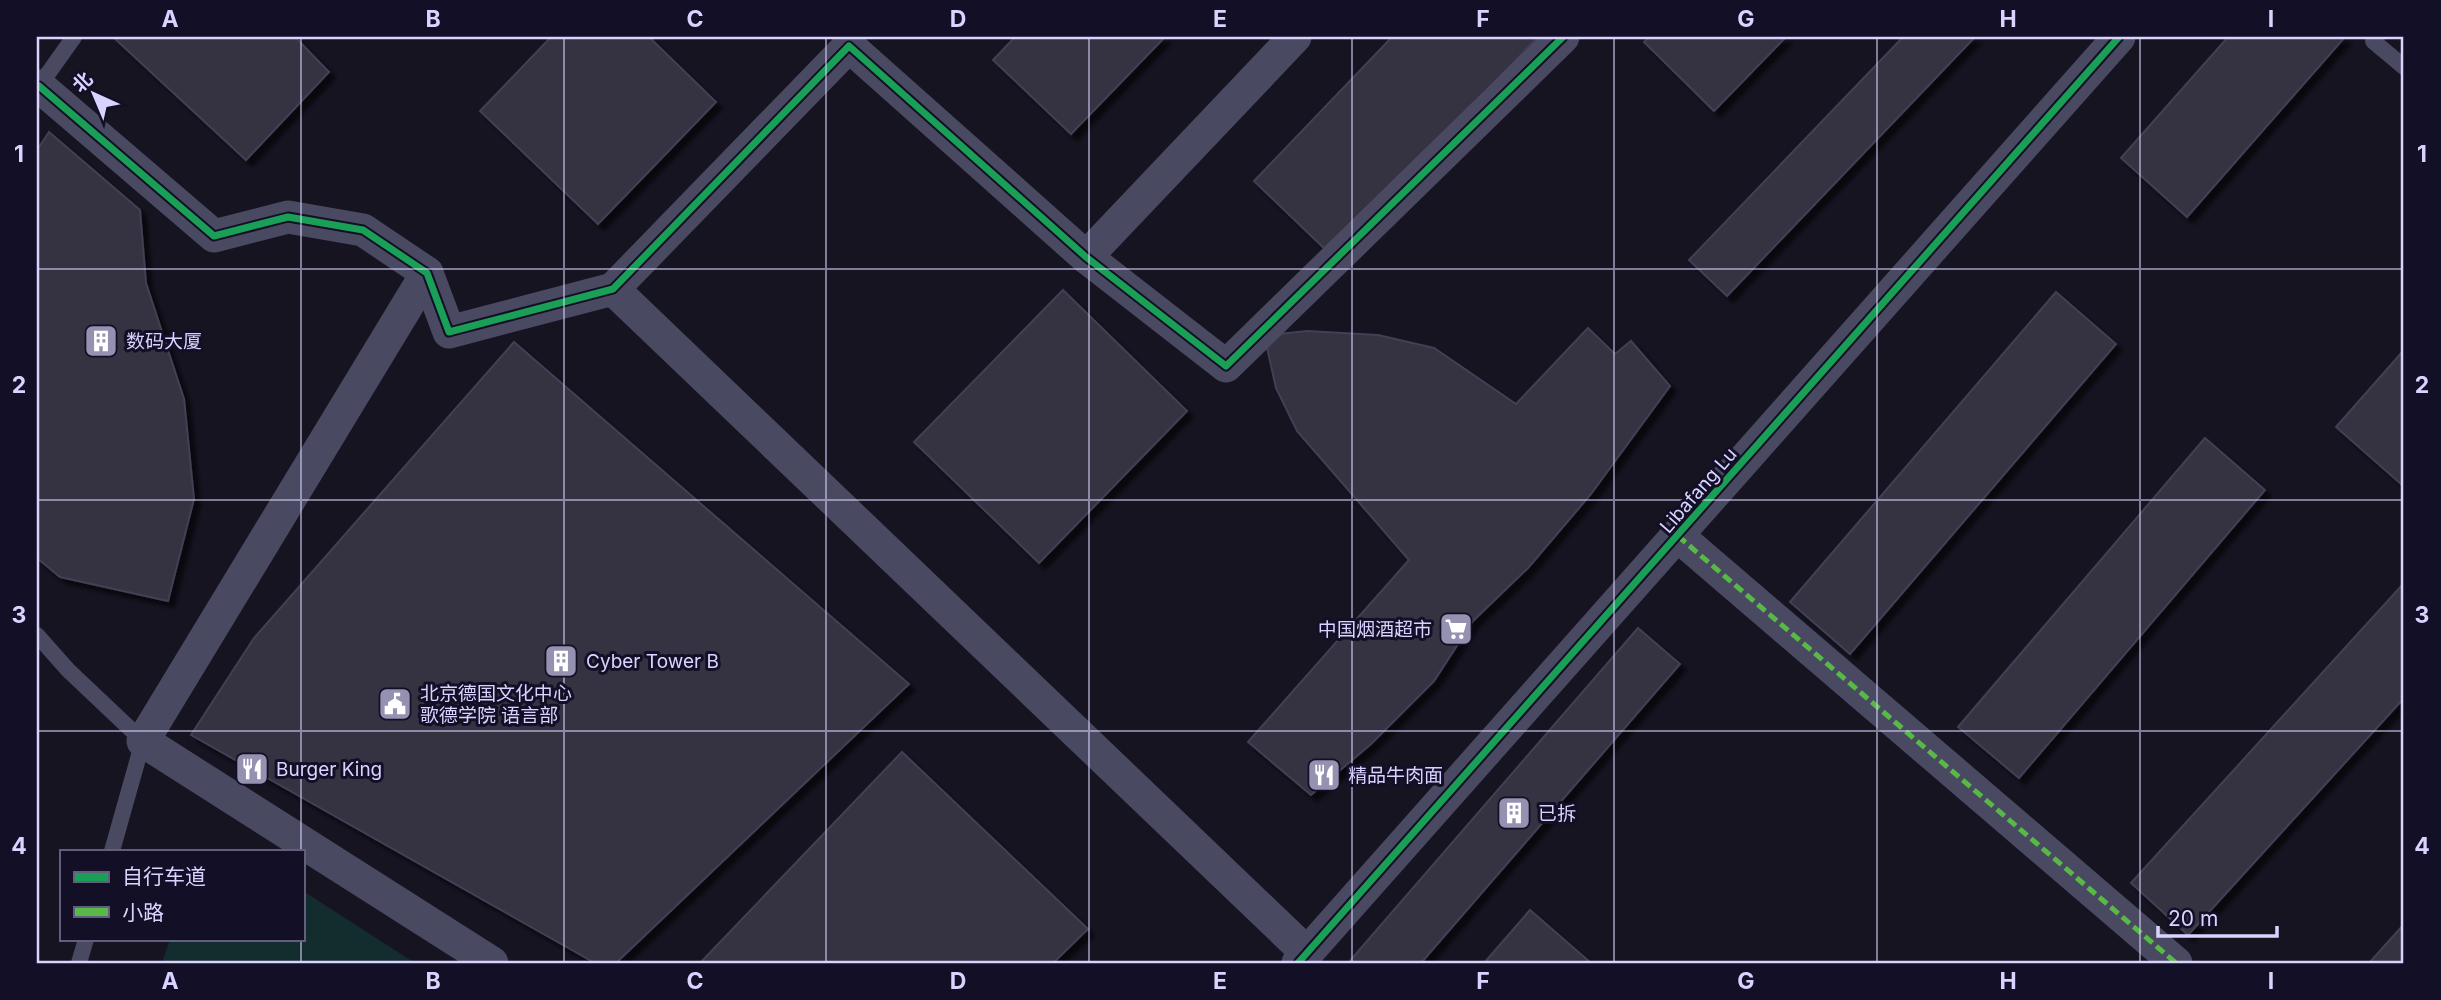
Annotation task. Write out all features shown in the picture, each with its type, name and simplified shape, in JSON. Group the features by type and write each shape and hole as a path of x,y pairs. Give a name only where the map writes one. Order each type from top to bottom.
{"street":[{"path":"1086,257 1295,37"},
{"path":"38,88 214,236 288,217 363,230 427,272 449,332 613,289 853,41 1086,257 1226,366 1563,37"},
{"name":"Libafang Lu","path":"1303,958 2119,37"},
{"path":"427,272 144,740 492,963"},
{"path":"613,289 1303,958"},
{"path":"1678,537 2176,963"}],"lane":[{"path":"38,88 74,37"},
{"path":"2376,37 2373,41 2404,67"},
{"path":"37,635 68,670 144,740 112,850"},
{"path":"79,963 86,940"}],"green space":[{"path":"304,892 415,963 162,963 170,940 304,940"}],"building":[{"path":"113,37 295,37 329,72 246,160"},
{"path":"551,37 649,37 716,102 598,224 480,111"},
{"path":"1015,37 1165,37 1071,134 993,60"},
{"path":"1392,37 1538,37 1329,253 1254,181"},
{"path":"1649,37 1786,37 1714,111 1644,42"},
{"path":"1903,37 1975,37 1727,296 1689,260"},
{"path":"2228,37 2345,37 2187,217 2121,158"},
{"name":"数码大厦","path":"49,132 140,210 146,283 184,399 194,499 168,601 60,577 37,558 37,150"},
{"path":"1063,290 1187,411 1039,563 914,442"},
{"path":"2056,292 2116,344 1850,654 1790,602"},
{"path":"1588,328 1615,354 1631,341 1670,386 1591,494 1528,568 1473,621 1434,681 1371,744 1311,795 1248,742 1409,560 1297,431 1276,388 1266,343 1279,334 1307,331 1378,335 1434,348 1516,404"},
{"name":"Cyber Tower B","path":"514,342 909,684 616,963 595,963 191,735 254,638"},
{"path":"2404,350 2404,483 2402,485 2336,427"},
{"path":"2205,438 2265,490 2019,778 1958,727"},
{"path":"2403,584 2404,698 2188,935 2131,883"},
{"name":"已拆","path":"1638,628 1680,664 1421,963 1348,963"},
{"path":"902,752 1088,929 1053,963 700,963"},
{"path":"1530,910 1591,963 1484,963"},
{"path":"2404,924 2404,963 2369,963"}],"marked path":[{"path":"1678,536 2176,963"}],"cycle path":[{"path":"39,86 214,236 288,217 363,230 427,273 449,332 613,289 849,46 1086,257 1226,366 1563,37"},
{"path":"1298,963 2119,37"}],"place":[{"name":"数码大厦","path":"101,341"},
{"name":"中国烟酒超市","path":"1456,629"},
{"name":"Cyber Tower B","path":"561,661"},
{"name":"北京德国文化中心 歌德学院 语言部","path":"395,704"},
{"name":"Burger King","path":"252,769"},
{"name":"精品牛肉面","path":"1324,775"},
{"name":"已拆","path":"1514,813"}]}
